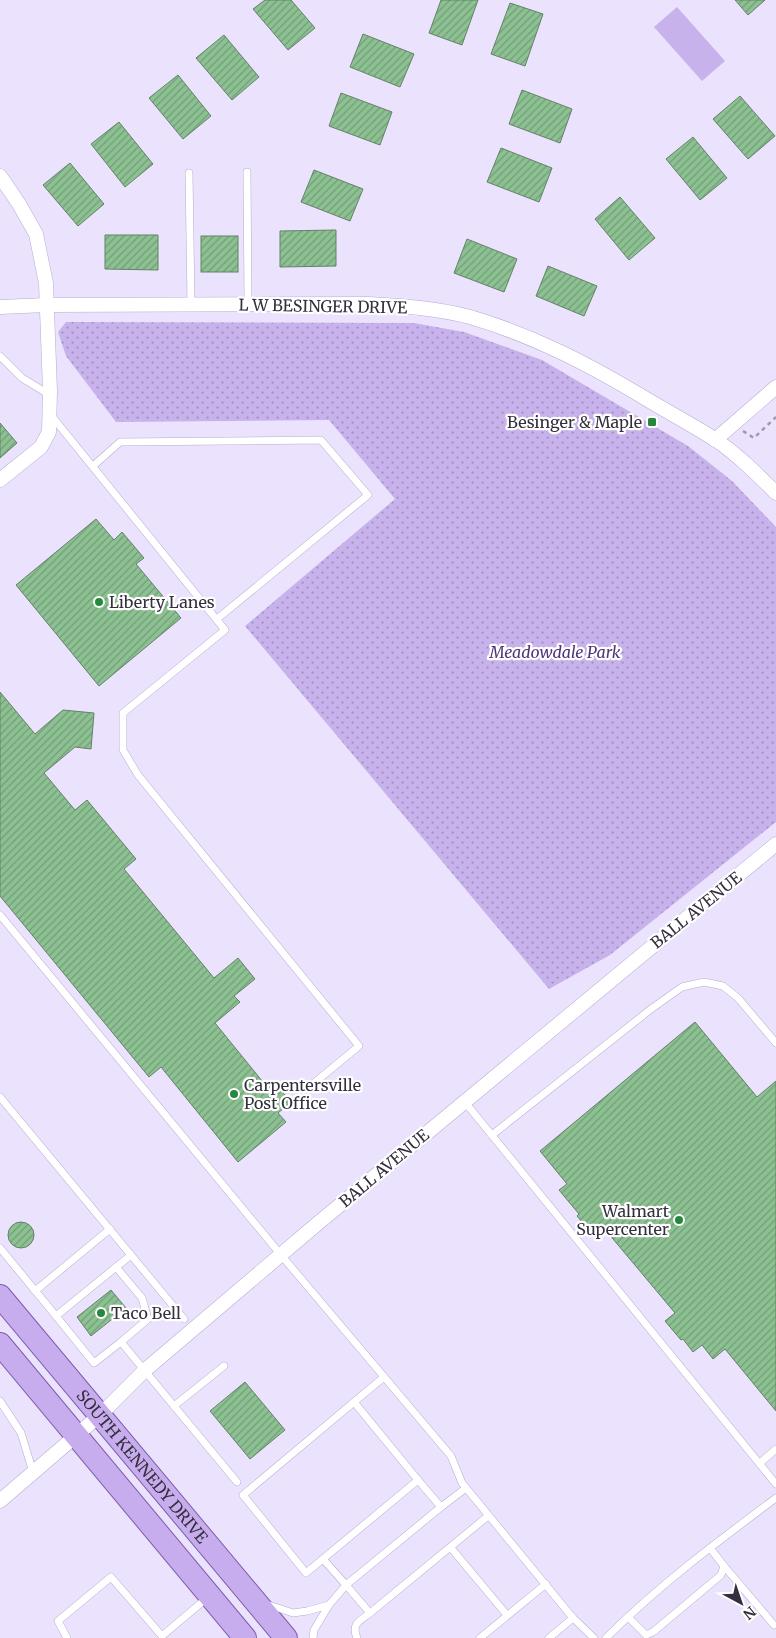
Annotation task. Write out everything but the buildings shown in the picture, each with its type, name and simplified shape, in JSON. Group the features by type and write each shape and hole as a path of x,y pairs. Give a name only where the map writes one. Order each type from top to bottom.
{"main road":[{"name":"SOUTH KENNEDY DRIVE","path":"0,1296 286,1638"},
{"name":"SOUTH KENNEDY DRIVE","path":"0,1344 245,1638"}],"street":[{"path":"0,176 36,234 46,283 50,396 49,432 40,447 0,480"},
{"name":"L W BESINGER DRIVE","path":"0,307 47,305 368,304 418,307 468,317 516,332 577,359 715,440 732,452 776,493"},
{"path":"715,440 776,388"},
{"name":"BALL AVENUE","path":"0,1500 100,1415 144,1371 281,1255 464,1101 776,844"}],"lane":[{"path":"247,172 248,304"},
{"path":"189,173 191,304"},
{"path":"0,356 13,371 50,396"},
{"path":"50,414 225,630 123,713 123,750 138,775 359,1046 314,1083"},
{"path":"93,466 120,442 321,440 368,495 216,619"},
{"path":"0,915 281,1255 451,1456 462,1483 573,1618 594,1638"},
{"path":"492,1135 682,986 704,982 723,986 738,998 776,1043"},
{"path":"0,1097 184,1319"},
{"path":"464,1101 776,1484"},
{"path":"35,1291 110,1229"},
{"path":"0,1248 94,1363 148,1320 142,1298 116,1267"},
{"path":"56,1316 131,1255"},
{"path":"121,1342 237,1482"},
{"path":"174,1406 224,1366"},
{"path":"384,1376 243,1495 306,1573 418,1480"},
{"path":"0,1402 21,1433 33,1473"},
{"path":"354,1402 441,1507"},
{"path":"760,1463 776,1449"},
{"path":"312,1638 314,1630 329,1605 346,1585 466,1488"},
{"path":"606,1638 628,1616 710,1548 776,1498"},
{"path":"357,1638 356,1625 488,1516"},
{"path":"451,1548 507,1616"},
{"path":"710,1548 774,1624"},
{"path":"323,1559 370,1613"},
{"path":"628,1616 647,1637 721,1574 724,1566"},
{"path":"67,1638 58,1621 111,1577 163,1637 210,1596"},
{"path":"480,1638 546,1584"},
{"path":"250,1594 261,1602 293,1613 308,1612 329,1605"},
{"path":"549,1638 573,1618"},
{"path":"557,1631 563,1638"}],"path":[{"path":"732,425 754,438 776,417"}],"green space":[{"path":"677,7 725,61 702,81 654,27"},
{"name":"Meadowdale Park","path":"66,322 414,323 464,332 542,360 688,446 732,481 776,527 776,822 610,955 549,989 245,626 395,499 329,420 116,422 66,356 58,332"}],"place":[{"name":"Besinger & Maple","path":"652,422"},
{"name":"Liberty Lanes","path":"99,602"},
{"name":"Carpentersville Post Office","path":"234,1094"},
{"name":"Walmart Supercenter","path":"679,1220"},
{"name":"Taco Bell","path":"101,1313"}]}
